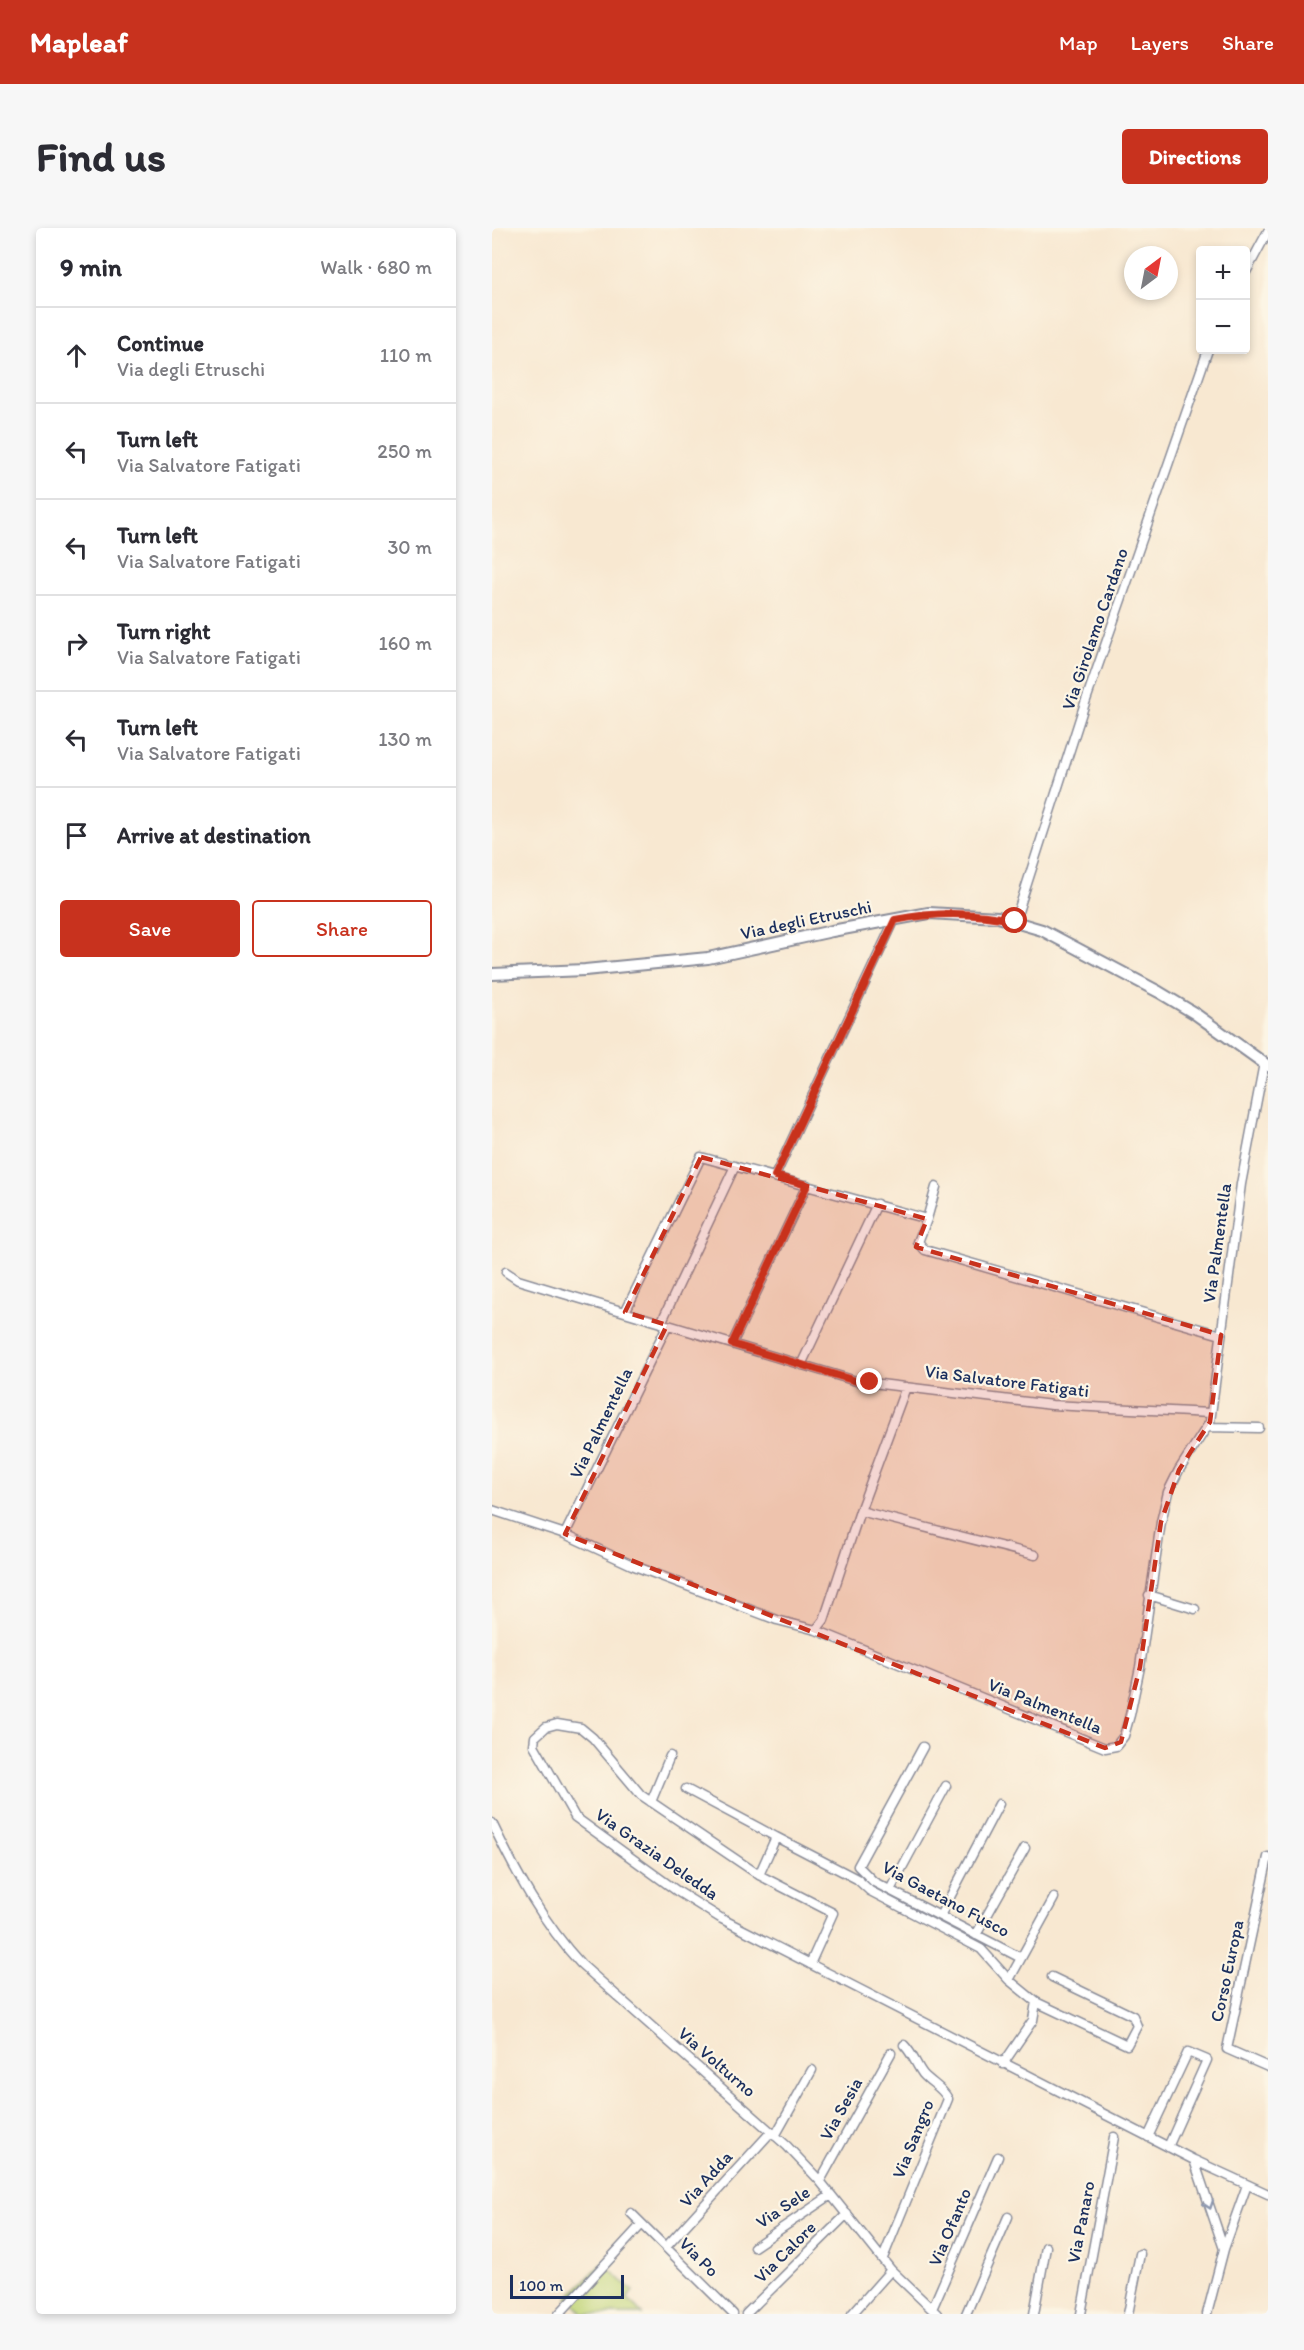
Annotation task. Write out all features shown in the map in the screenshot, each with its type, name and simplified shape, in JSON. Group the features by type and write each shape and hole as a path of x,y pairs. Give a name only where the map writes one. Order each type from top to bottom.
{"main road":[{"name":"Via degli Etruschi","path":"492,974 585,969 708,958 929,913 998,917 1015,921 1061,939 1159,992 1194,1013 1266,1064"}],"street":[{"path":"1250,263 1268,231"},
{"name":"Via Girolamo Cardano","path":"1015,921 1084,706 1207,354"},
{"path":"775,1176 895,920"},
{"name":"Via Palmentella","path":"492,1510 565,1534 632,1565 777,1620 816,1630 939,1683 1111,1749 1121,1742 1130,1715 1140,1667 1161,1522 1168,1492 1179,1470 1207,1427 1241,1184 1266,1064"},
{"path":"625,1312 699,1158 775,1176 927,1219"},
{"path":"664,1324 735,1166"},
{"path":"732,1344 807,1185"},
{"path":"936,1187 918,1242 925,1250 1221,1335"},
{"path":"801,1365 878,1204"},
{"name":"Via Salvatore Fatigati","path":"506,1272 525,1282 856,1381 1052,1405 1210,1413"},
{"name":"Via Palmentella","path":"565,1534 664,1324"},
{"path":"816,1630 824,1620 860,1510 906,1387"},
{"path":"1207,1427 1259,1428"},
{"path":"860,1510 1035,1555"},
{"path":"1149,1595 1195,1609"},
{"name":"Via Grazia Deledda","path":"810,1964 833,1913 759,1875 641,1795 593,1738 581,1728 557,1724 546,1727 535,1737 534,1745 575,1817 686,1897 767,1944 1148,2138 1268,2194"},
{"name":"Via Gaetano Fusco","path":"924,1747 858,1866 874,1882 1021,1958"},
{"path":"651,1802 670,1756"},
{"path":"890,1890 946,1786"},
{"path":"686,1789 857,1879 870,1891 981,1949 1009,1980 1036,2002 1127,2044 1137,2026 1133,2016 1052,1977"},
{"path":"940,1916 999,1804"},
{"name":"Via Volturno","path":"492,1822 518,1876 565,1946 581,1964 773,2134 820,2181 891,2270 935,2312"},
{"path":"759,1875 776,1837"},
{"path":"976,1935 1025,1848"},
{"name":"Corso Europa","path":"1268,1857 1227,2049 1268,2067"},
{"path":"1009,1980 1054,1898"},
{"path":"1003,2064 1033,2020 1036,2002"},
{"name":"Via Sangro","path":"883,2258 948,2099 944,2091 923,2074 914,2055 904,2045"},
{"path":"1148,2138 1188,2052 1207,2060 1168,2147"},
{"name":"Via Sesia","path":"820,2181 891,2053"},
{"name":"Via Adda","path":"666,2247 773,2134 812,2070"},
{"name":"Via Panaro","path":"1081,2314 1114,2137"},
{"name":"Via Ofanto","path":"935,2312 998,2157"},
{"path":"1194,2160 1224,2249"},
{"path":"1207,2314 1224,2249 1247,2185"},
{"name":"Via Sele","path":"753,2247 831,2195"},
{"name":"Via Po","path":"631,2213 733,2314"},
{"name":"Via Calore","path":"746,2314 847,2214"},
{"path":"966,2314 1008,2217"},
{"path":"559,2314 642,2224"},
{"path":"1034,2314 1046,2247"},
{"path":"1128,2314 1140,2254"},
{"path":"852,2314 891,2270"}],"highlighted area":[{"path":"701,1157 927,1219 916,1247 1221,1335 1210,1422 1179,1470 1161,1522 1140,1667 1121,1742 1105,1748 565,1534 667,1325 625,1312"}],"green space":[{"path":"602,2263 633,2291 627,2298 643,2314 584,2314 568,2298"}],"route":[{"path":"870,1382 856,1381 732,1344 807,1185 775,1176 895,920 929,913 998,917 1015,921"}]}
